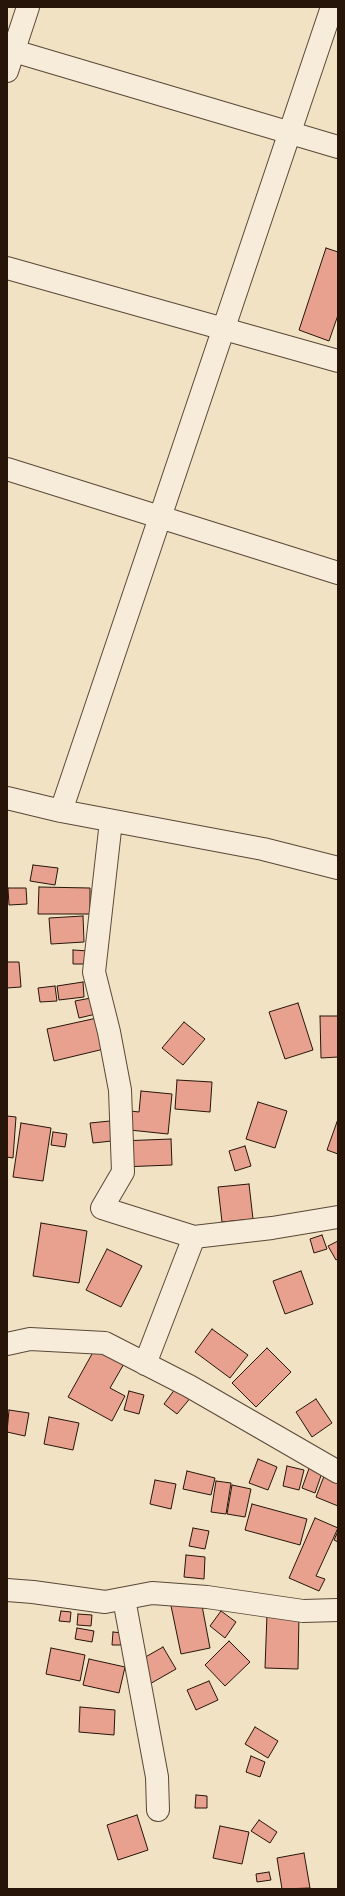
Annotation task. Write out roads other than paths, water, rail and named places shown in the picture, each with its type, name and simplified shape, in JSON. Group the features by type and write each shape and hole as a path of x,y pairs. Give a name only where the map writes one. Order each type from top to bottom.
{"street":[{"path":"28,7 9,57 338,147"},
{"path":"61,811 332,7"},
{"path":"7,268 223,328 338,362"},
{"path":"7,469 338,573"},
{"path":"7,798 61,811 263,850 338,868"},
{"path":"111,821 94,972 109,1032 120,1090 123,1172 102,1208 194,1237 272,1228 338,1217"},
{"path":"145,1364 194,1237"},
{"path":"7,1344 30,1339 105,1343 189,1386 338,1472"},
{"path":"7,1590 105,1602 152,1593 207,1598 303,1611 338,1610"},
{"path":"124,1599 158,1777 158,1810"}]}
